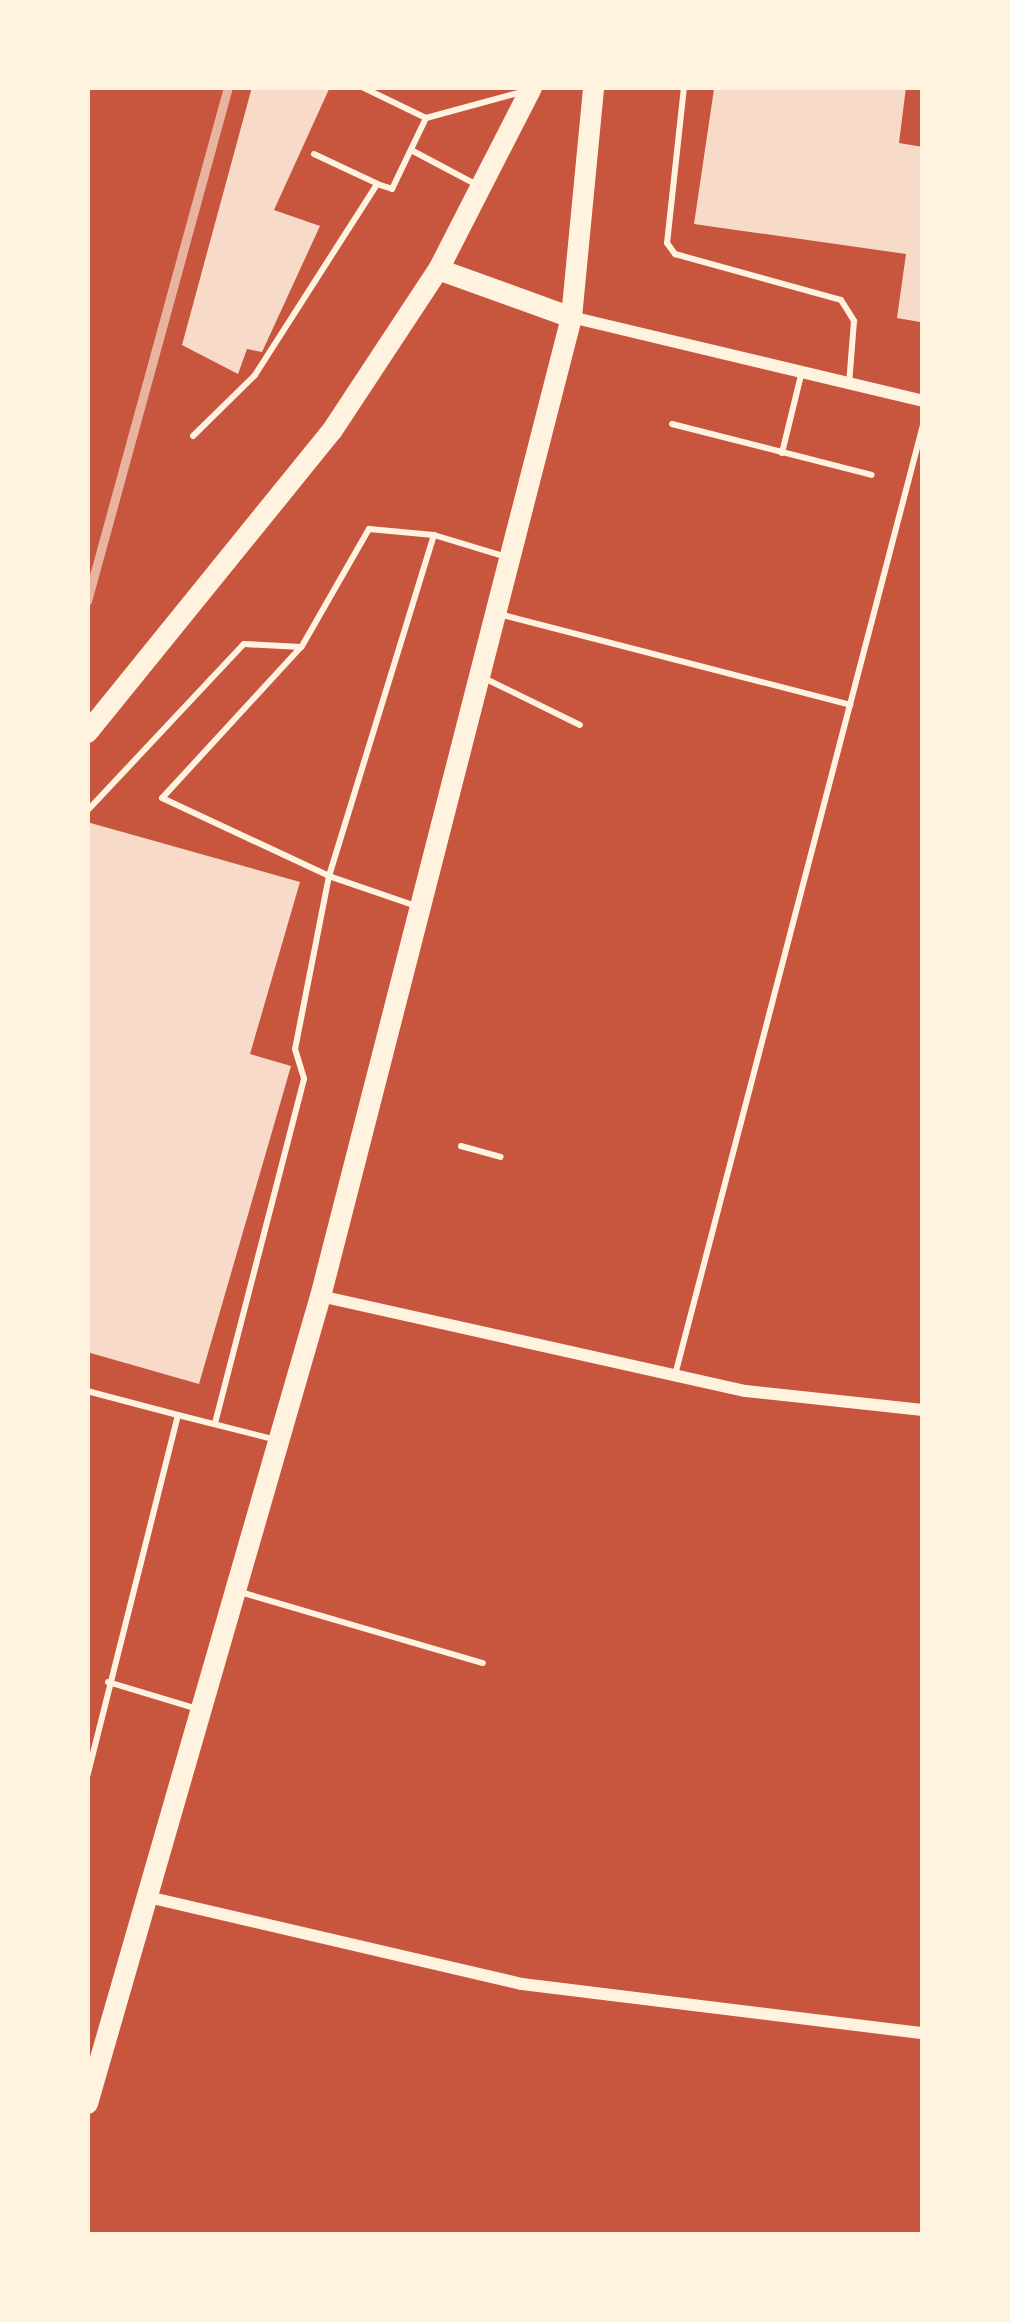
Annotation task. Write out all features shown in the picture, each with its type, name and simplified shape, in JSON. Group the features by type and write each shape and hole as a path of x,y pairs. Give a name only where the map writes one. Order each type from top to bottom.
{"main road":[{"path":"87,2103 320,1296 571,317 593,87"},
{"path":"87,732 331,430 438,269 531,88"},
{"path":"438,269 571,317"}],"street":[{"path":"571,317 923,401"},
{"path":"320,1296 675,1375 923,1410"},
{"path":"148,1897 522,1984 923,2033"}],"lane":[{"path":"362,87 426,118 531,88"},
{"path":"684,87 667,244 675,254 842,300 854,321 849,384"},
{"path":"314,154 392,189 426,118"},
{"path":"411,150 483,188"},
{"path":"194,436 255,375 377,184"},
{"path":"782,453 802,372"},
{"path":"672,424 872,476"},
{"path":"675,1375 923,424"},
{"path":"419,907 329,876 161,798 301,647 369,529 434,535 509,557"},
{"path":"214,1424 304,1079 295,1048 329,876 434,535"},
{"path":"495,613 850,705"},
{"path":"87,811 244,644 301,647"},
{"path":"479,675 580,725"},
{"path":"461,1146 501,1157"},
{"path":"87,1391 279,1440"},
{"path":"87,1776 178,1415"},
{"path":"236,1591 483,1663"},
{"path":"108,1682 202,1710"}],"building":[{"path":"252,87 330,87 274,210 320,226 262,352 247,349 238,374 182,345"},
{"path":"906,87 899,143 923,147 920,322 897,318 906,254 694,224 714,89"},
{"path":"87,822 300,882 250,1054 291,1066 199,1384 87,1352"}],"railway":[{"path":"87,601 228,87"}]}
